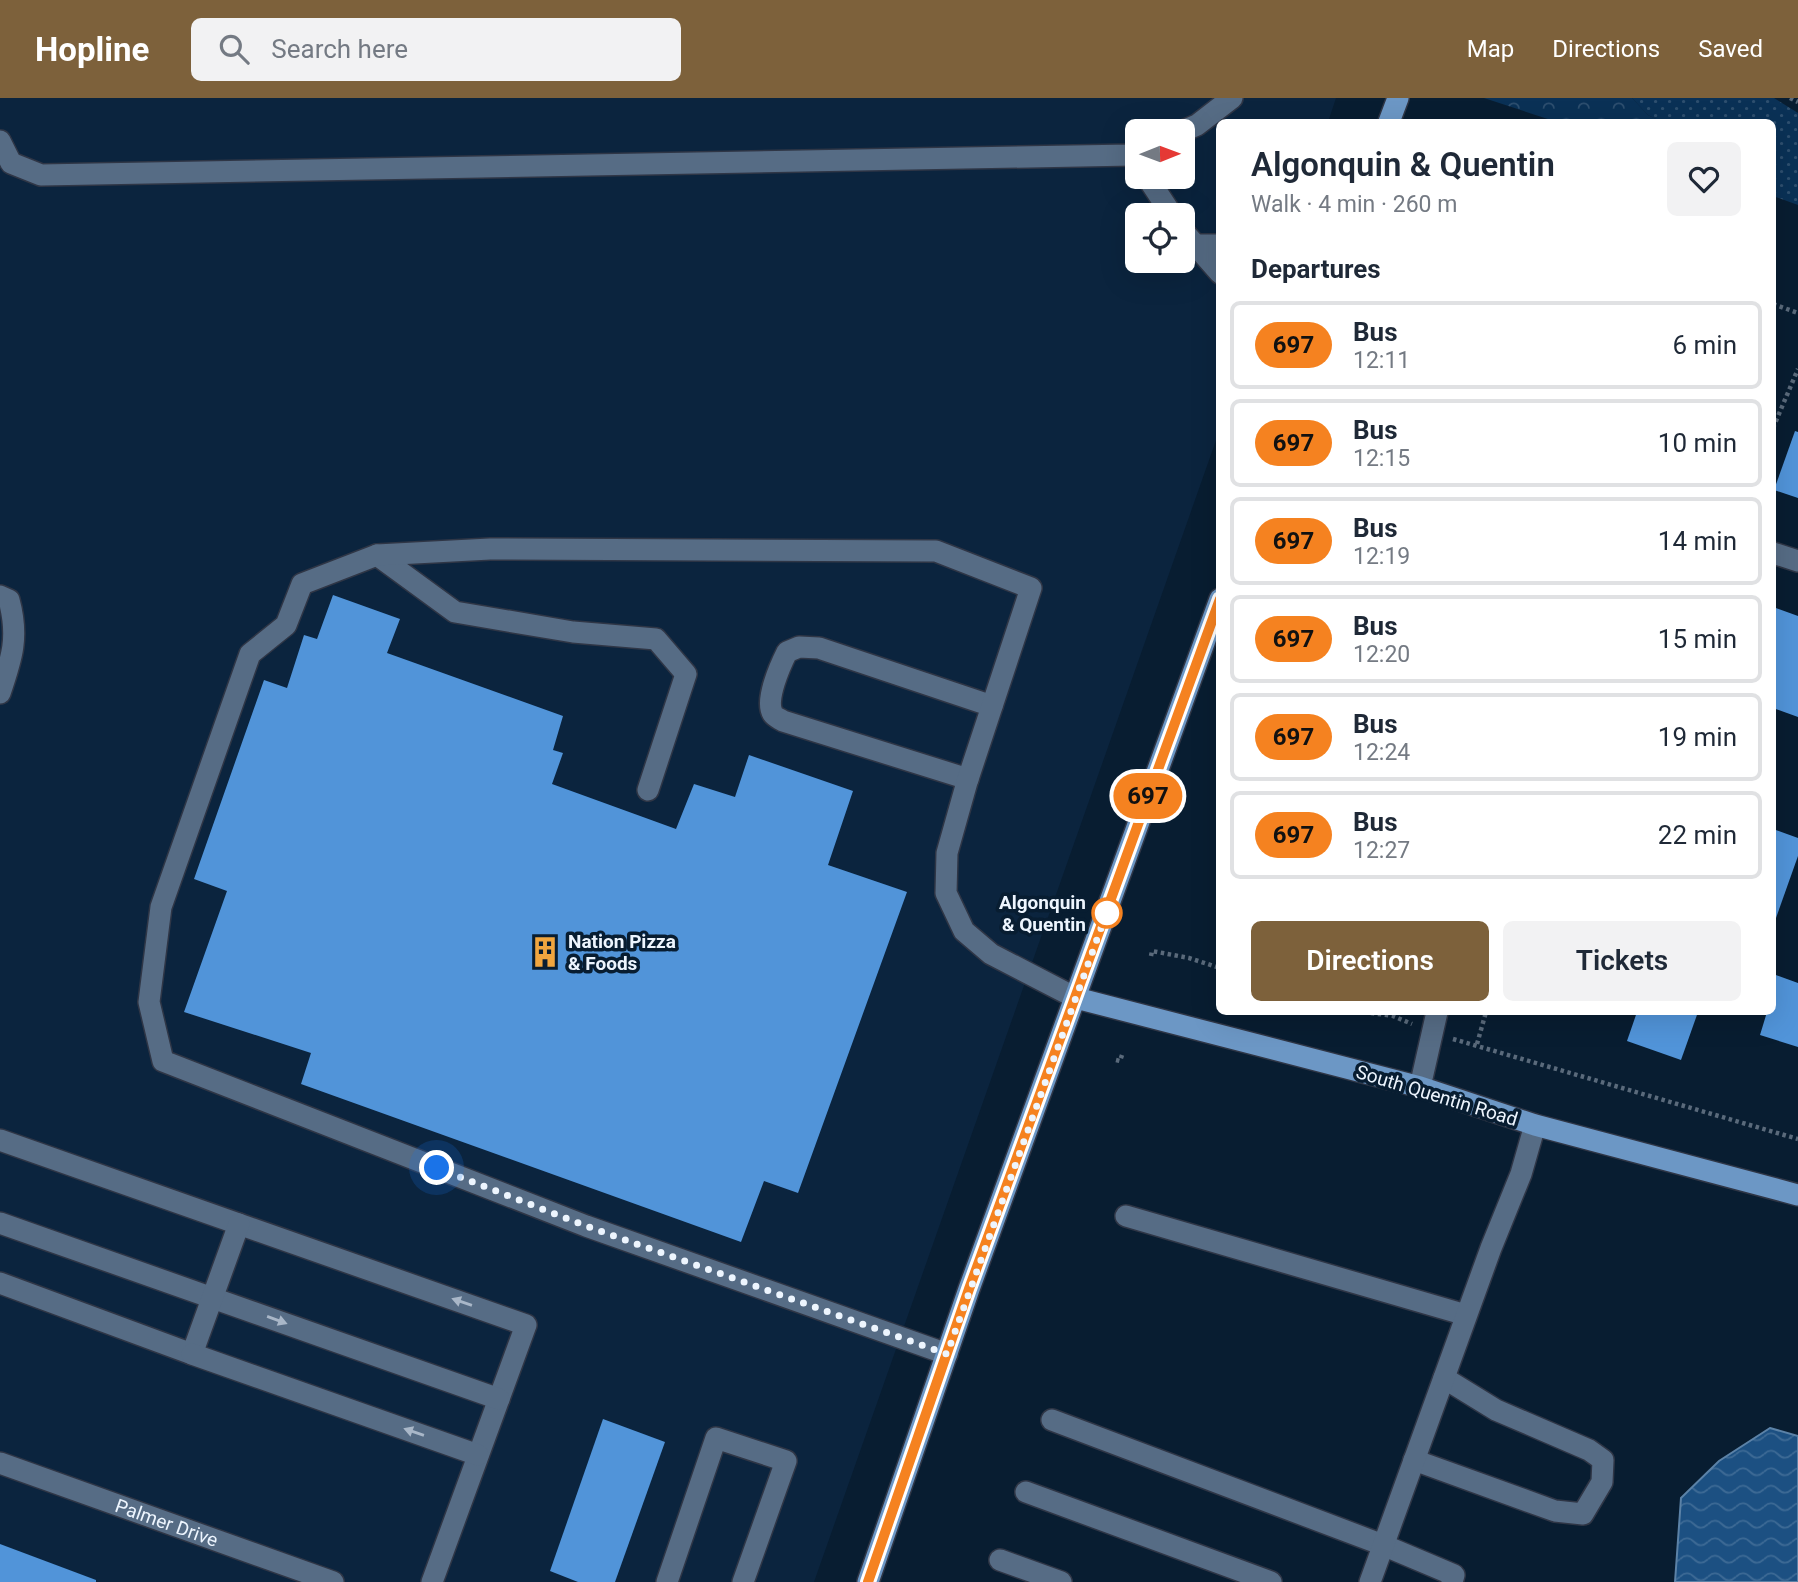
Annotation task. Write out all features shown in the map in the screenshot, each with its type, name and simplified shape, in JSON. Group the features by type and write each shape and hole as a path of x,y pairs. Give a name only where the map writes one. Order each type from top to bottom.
{"main road":[{"path":"1390,119 1398,98"},
{"path":"868,1582 947,1354 1216,611"},
{"name":"South Quentin Road","path":"1076,998 1420,1087 1535,1125 1798,1195"}],"street":[{"path":"1195,126 1232,98"},
{"path":"0,141 11,163 41,175 1125,157"},
{"path":"1195,239 1216,244"},
{"path":"1195,245 1216,268"},
{"path":"947,1354 586,1226 163,1061 149,1002 161,907 250,654 286,625 302,583 377,555 490,549 936,551 1031,588 968,779 947,853 946,893 964,931 991,954 1076,998"},
{"path":"1776,554 1798,561"},
{"path":"377,555 455,612 573,632 656,639 686,674 648,790"},
{"path":"0,596 9,600 15,622 11,660 0,694"},
{"path":"968,779 783,721 773,714 770,704 779,669 787,652 799,647 819,648 992,706"},
{"path":"1420,1087 1436,1015"},
{"path":"1370,1582 1466,1315 1521,1174 1535,1125"},
{"path":"0,1140 526,1325 432,1582"},
{"path":"1126,1216 1466,1315"},
{"path":"0,1223 499,1399"},
{"path":"192,1354 239,1224"},
{"path":"0,1283 478,1455"},
{"path":"1414,1460 1555,1511 1583,1514 1602,1482 1604,1460 1589,1450 1496,1410 1444,1378"},
{"path":"1052,1420 1383,1545 1454,1575 1452,1582"},
{"path":"667,1582 716,1438 786,1461 743,1582"},
{"name":"Palmer Drive","path":"0,1463 333,1582"},
{"path":"1026,1492 1270,1582"},
{"path":"1000,1560 1061,1582"}],"path":[{"path":"1790,98 1798,102"},
{"path":"1776,305 1798,313"},
{"path":"1776,421 1798,369"},
{"path":"1151,956 1152,951 1216,967"},
{"path":"1485,1015 1476,1045 1798,1139"},
{"path":"1116,1060 1120,1061 1122,1055"}],"shaded area":[{"path":"0,98 1336,98 1329,119 1216,119 1216,440 814,1582 0,1582"}],"green space":[{"path":"1484,98 1632,98 1648,115 1656,119 1548,119"},
{"path":"1632,98 1774,98 1798,113 1798,205 1776,197 1776,119 1656,119 1648,115"}],"water":[{"path":"1770,1428 1798,1436 1798,1582 1675,1582 1681,1498 1719,1461"}],"building":[{"path":"1795,431 1798,432 1798,498 1776,491"},
{"name":"Nation Pizza & Foods","path":"333,595 400,619 387,653 563,716 553,750 563,753 552,784 676,829 694,784 735,797 749,755 853,791 828,865 907,892 798,1193 764,1181 741,1242 301,1084 311,1053 184,1012 227,891 194,879 264,680 287,688 304,635 317,639"},
{"path":"1776,608 1798,616 1798,717 1776,709"},
{"path":"1776,830 1798,838 1798,856 1776,918"},
{"path":"1776,975 1798,983 1798,1047 1760,1035 1766,1015 1776,1015"},
{"path":"1636,1015 1697,1015 1681,1060 1627,1041"},
{"path":"603,1419 665,1442 615,1582 578,1582 550,1571"},
{"path":"0,1544 96,1580 96,1582 0,1582"}],"bus line":[{"name":"697","path":"868,1582 969,1289 1216,610"}],"place":[{"name":"Algonquin & Quentin","path":"1107,913"},
{"name":"Nation Pizza & Foods","path":"545,952"}],"route":[{"path":"437,1168 586,1226 947,1354 1108,909 1107,913"}]}
